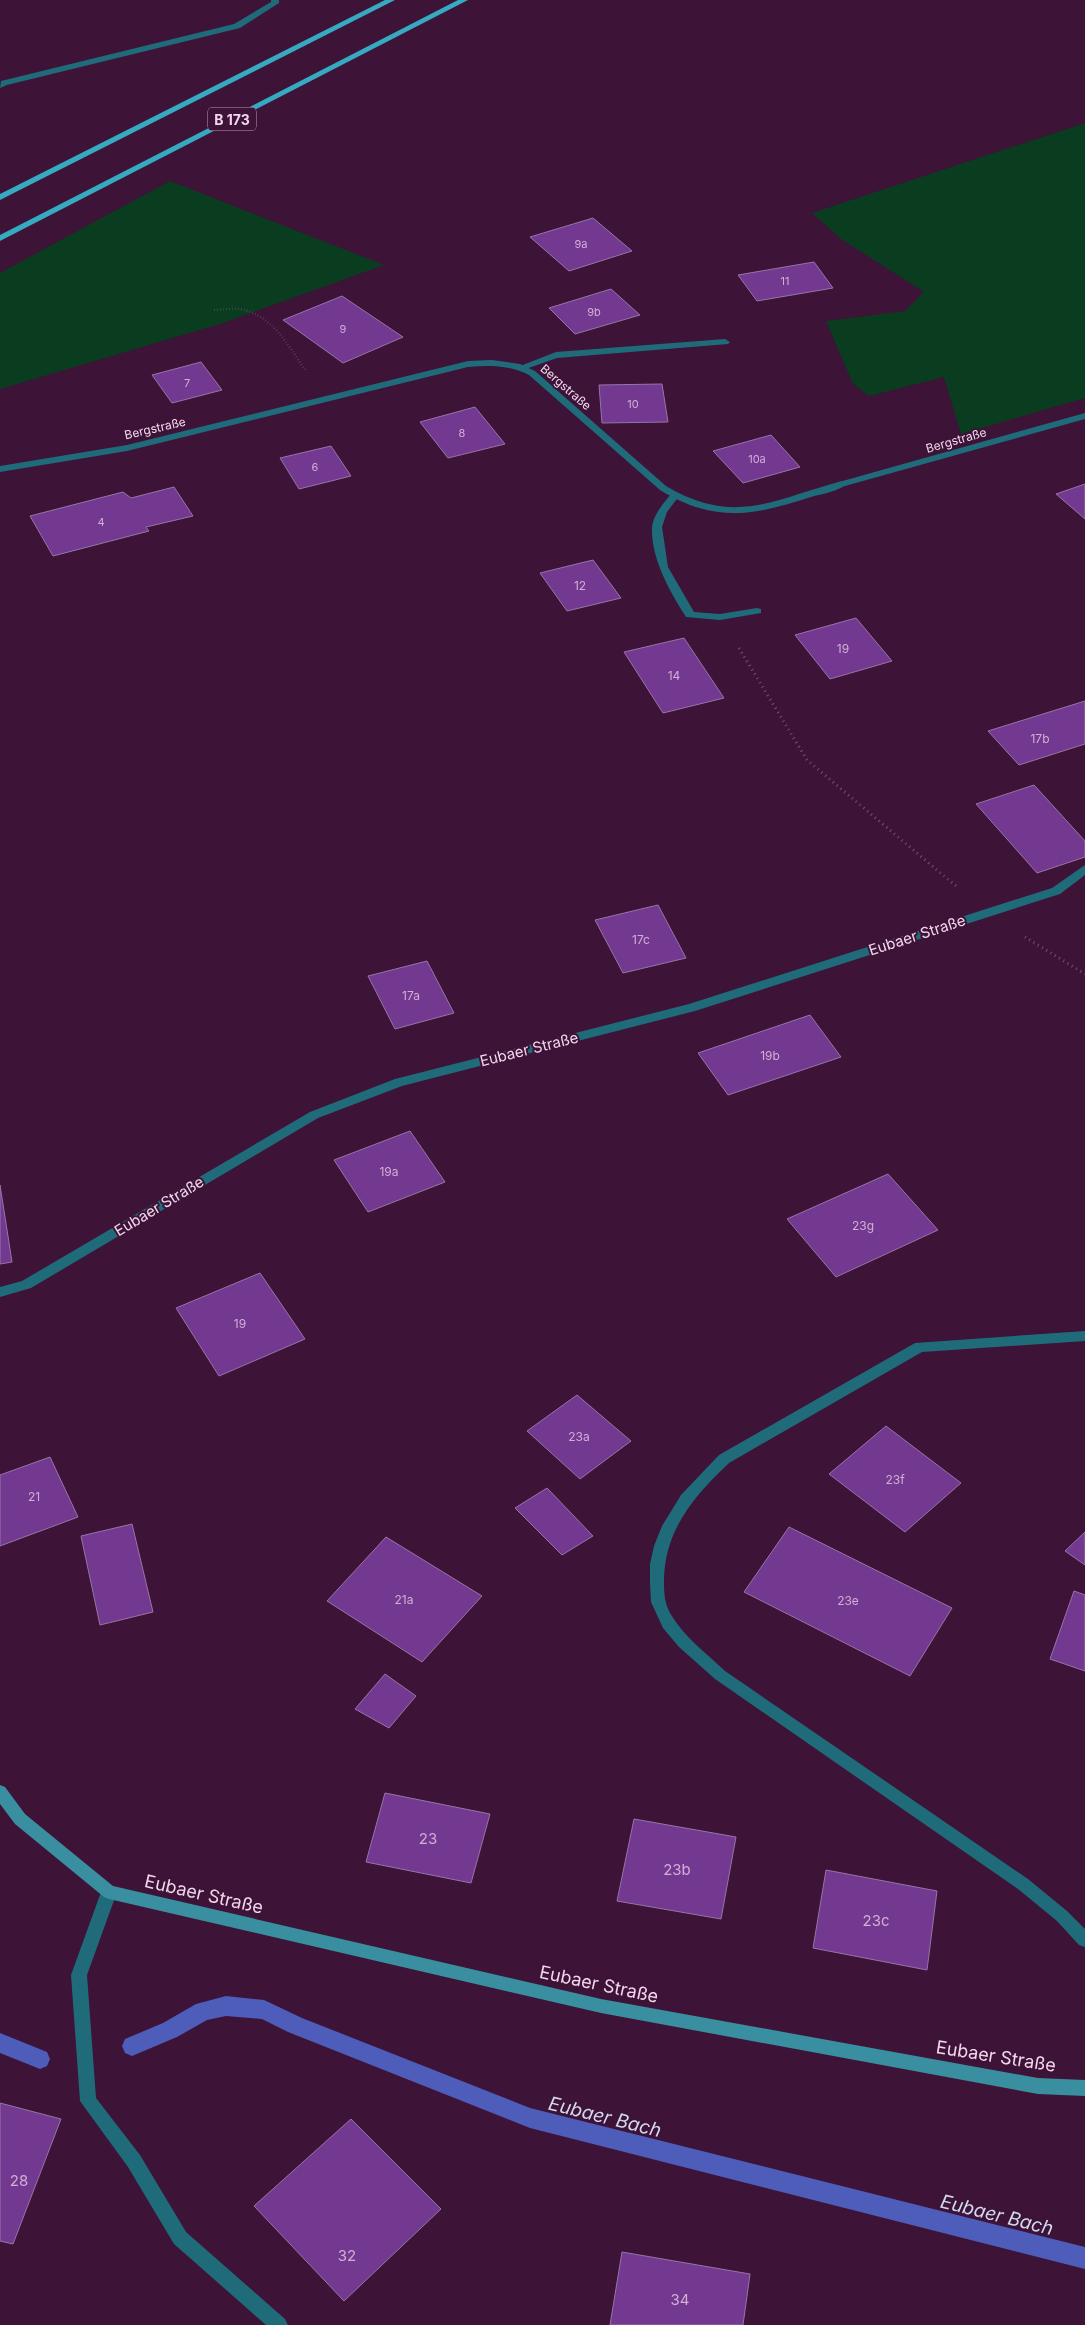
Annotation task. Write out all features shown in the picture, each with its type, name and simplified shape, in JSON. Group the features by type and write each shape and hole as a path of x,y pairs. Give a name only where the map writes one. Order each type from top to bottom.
{"main road":[{"name":"B 173","path":"0,197 391,0"},
{"name":"B 173","path":"0,238 464,0"}],"street":[{"path":"0,86 4,83 237,26 275,3 275,0"},
{"path":"520,368 556,355 725,342"},
{"name":"Bergstraße","path":"0,469 127,448 468,364 498,363 532,373 674,496 699,506 722,511 749,511 775,506 842,484 1085,416"},
{"path":"674,496 662,512 657,527 663,567 690,615 720,617 757,611"},
{"name":"Eubaer Straße","path":"0,1292 26,1285 314,1115 390,1085 691,1008 1056,891 1085,869"},
{"path":"1085,1336 920,1347 724,1459 698,1483 668,1525 661,1546 656,1572 658,1602 670,1624 691,1649 720,1675 1023,1884 1062,1916 1085,1940"},
{"name":"Eubaer Straße","path":"0,1792 20,1819 109,1892 601,2006 1038,2086 1085,2088"},
{"path":"109,1892 79,1975 88,2101 134,2161 180,2238 280,2325"}],"path":[{"path":"214,310 246,310 263,319 281,336 326,399"},
{"path":"720,617 807,760 987,913 1085,974"}],"green space":[{"path":"1085,123 1085,398 961,434 944,377 869,396 853,384 826,321 905,311 924,292 841,239 812,213"},
{"path":"170,181 384,265 220,324 0,389 0,273"}],"building":[{"path":"593,218 632,251 569,271 530,237"},
{"path":"814,262 833,288 757,301 738,275"},
{"path":"611,289 640,315 575,334 549,308"},
{"path":"342,296 403,337 343,363 283,320"},
{"path":"201,362 222,390 172,403 152,375"},
{"path":"662,384 668,422 602,423 599,385"},
{"path":"475,407 505,444 448,458 420,422"},
{"path":"771,435 800,467 743,483 713,451"},
{"path":"331,446 351,476 299,489 280,458"},
{"path":"1085,484 1085,519 1056,494"},
{"path":"174,487 193,516 146,527 149,531 53,556 30,516 123,492 131,498"},
{"path":"593,560 621,598 567,611 540,573"},
{"path":"856,618 892,661 830,679 795,635"},
{"path":"684,638 724,698 663,713 624,652"},
{"path":"1085,701 1085,744 1019,765 988,731"},
{"path":"1034,785 1085,841 1085,857 1037,873 976,804"},
{"path":"658,905 686,958 623,973 595,920"},
{"path":"427,961 454,1013 395,1029 368,976"},
{"path":"810,1015 841,1057 728,1095 698,1053"},
{"path":"410,1131 445,1182 368,1212 334,1160"},
{"path":"888,1174 938,1230 836,1277 787,1219"},
{"path":"0,1185 12,1262 0,1264"},
{"path":"260,1273 305,1339 219,1376 176,1308"},
{"path":"577,1395 631,1441 580,1479 527,1431"},
{"path":"886,1426 961,1483 905,1532 829,1474"},
{"path":"50,1457 78,1517 0,1546 0,1475"},
{"path":"547,1488 593,1536 562,1555 515,1508"},
{"path":"132,1524 153,1612 100,1625 81,1536"},
{"path":"789,1527 952,1608 910,1676 744,1592"},
{"path":"1085,1532 1085,1565 1065,1551"},
{"path":"386,1537 482,1596 422,1662 327,1601"},
{"path":"1074,1591 1085,1595 1085,1671 1050,1659"},
{"path":"385,1674 416,1696 389,1728 355,1709"},
{"path":"385,1793 490,1814 471,1883 366,1862"},
{"path":"634,1819 736,1837 721,1919 617,1901"},
{"path":"826,1870 937,1891 927,1970 813,1948"},
{"path":"0,2103 61,2119 13,2244 0,2241"},
{"path":"351,2119 441,2209 344,2301 254,2206"},
{"path":"622,2252 750,2274 743,2325 610,2325"}],"waterway":[{"name":"Eubaer Bach","path":"132,2046 170,2030 203,2011 226,2006 264,2010 295,2025 530,2118 1085,2258"},
{"name":"Eubaer Bach","path":"0,2043 40,2059"}]}
